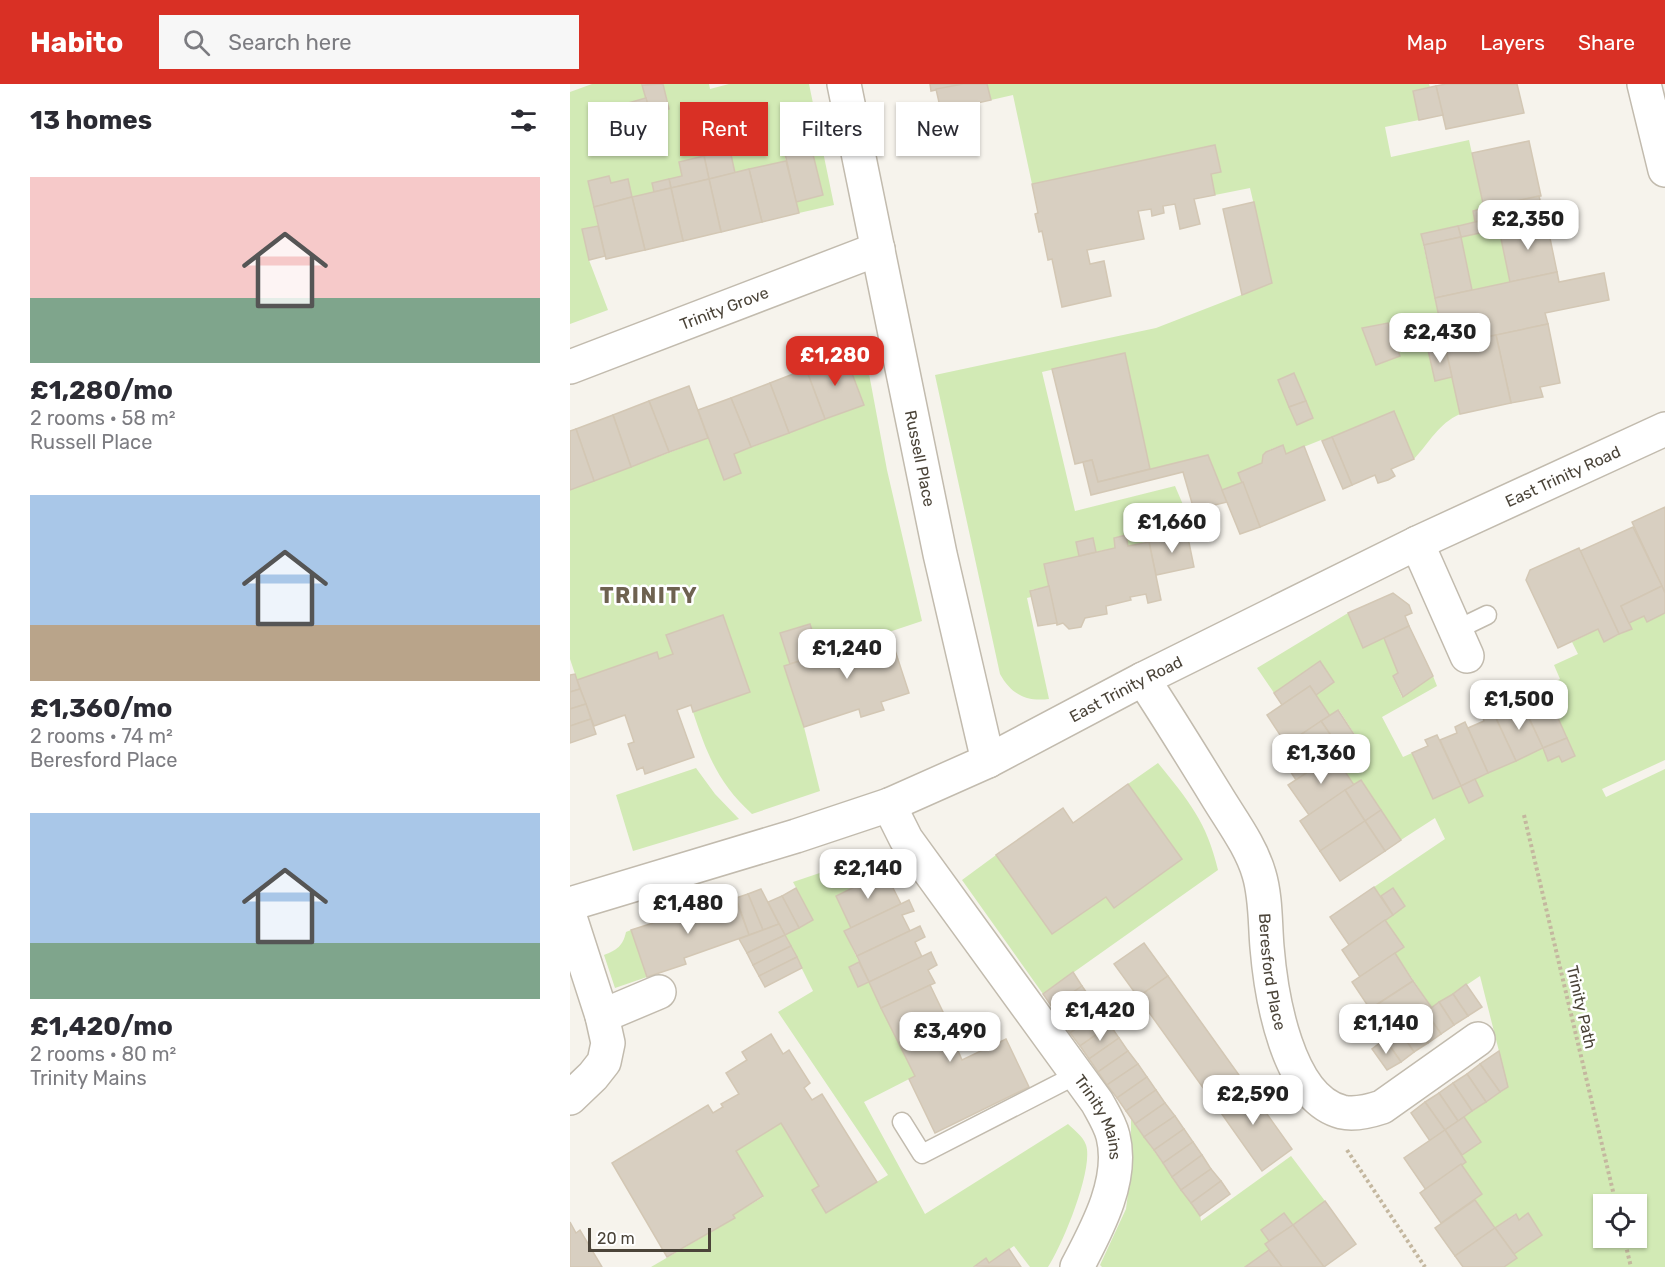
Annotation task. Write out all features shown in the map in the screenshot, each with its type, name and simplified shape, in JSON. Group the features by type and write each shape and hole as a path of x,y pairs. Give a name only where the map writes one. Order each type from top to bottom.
{"street":[{"name":"Russell Place","path":"844,84 940,554 988,761"},
{"path":"1644,84 1665,170"},
{"name":"Trinity Grove","path":"570,367 878,249"},
{"name":"East Trinity Road","path":"570,904 785,840 890,805 988,761 1143,679 1417,543 1665,429"},
{"path":"1417,543 1461,643"},
{"name":"Beresford Place","path":"1143,679 1245,842 1260,875 1267,950 1275,996 1282,1030 1301,1079 1320,1101 1328,1107 1345,1113"},
{"name":"Trinity Mains","path":"890,805 906,839 1076,1075 1105,1118 1112,1134 1115,1154 1114,1174 1107,1198 1077,1267"},
{"path":"570,917 602,1016 608,1043 604,1062 570,1098"},
{"path":"602,1016 659,992"},
{"path":"1345,1113 1364,1112 1382,1107 1478,1038"}],"lane":[{"path":"1461,643 1487,615"},
{"path":"902,1122 922,1154 1076,1075"}],"path":[{"name":"Trinity Path","path":"1524,814 1614,1194"},
{"path":"1345,1113 1343,1127 1347,1150 1425,1267"},
{"path":"1626,1248 1631,1267"}],"green space":[{"path":"592,84 644,84 642,85 647,102 588,102 588,156 668,156 669,108 663,84 709,84 710,89 729,84 809,84 813,102 780,102 780,156 785,156 786,161 735,173 731,156 768,156 768,102 680,102 680,156 704,156 679,162 682,176 652,183 654,192 632,197 628,179 611,183 609,176 588,181 598,226 583,229 589,260 608,310 570,324 570,92"},
{"path":"987,84 1429,84 1430,87 1413,91 1419,120 1385,127 1391,157 1469,140 1484,208 1473,211 1475,222 1421,234 1445,346 1429,350 1452,377 1460,414 1440,428 1414,459 1321,440 1286,454 1283,445 1266,453 1262,463 1239,473 1243,482 1222,490 1208,455 1150,469 1125,353 1042,372 1075,511 1175,486 1187,514 1187,533 1128,546 1125,535 1114,538 1115,548 1096,552 1093,539 1076,542 1079,556 1049,586 1031,590 1031,597 1027,598 1049,699 1041,700 1020,695 1009,687 1000,674 935,375 1156,328 1272,283 1250,188 1215,195 1211,174 1221,171 1215,145 1032,184 1013,95 991,100","holes":["1388,323 1400,356 1376,365","1294,373 1313,418 1297,425 1278,380"]},
{"path":"813,156 824,156 834,205 799,213 796,202 823,195"},
{"path":"1499,229 1510,282 1472,290 1461,237"},
{"path":"864,347 887,470 922,621 820,655 810,624 780,633 790,664 784,666 804,727 820,791 752,814 730,791 715,767 693,712 750,692 723,615 666,635 673,654 659,659 657,652 577,680 570,659 570,490 708,438 724,479 741,473 734,454 863,405 845,355"},
{"path":"1348,613 1384,638 1398,673 1393,677 1402,697 1433,676 1437,686 1382,717 1403,757 1412,753 1433,799 1461,786 1469,803 1483,796 1475,779 1543,748 1548,761 1559,756 1562,762 1575,756 1544,687 1560,679 1554,665 1578,654 1572,642 1598,629 1605,641 1631,629 1629,623 1644,616 1647,622 1665,613 1665,760 1602,789 1606,797 1665,769 1665,1267 1504,1267 1516,1259 1514,1254 1542,1234 1528,1214 1519,1220 1515,1214 1495,1228 1475,1200 1482,1194 1461,1164 1466,1162 1462,1155 1481,1142 1464,1117 1508,1087 1480,976 1432,1008 1395,953 1403,946 1385,920 1405,906 1393,888 1381,896 1374,887 1445,839 1435,818 1401,840 1361,780 1354,785 1334,755 1338,746 1355,735 1339,710 1330,716 1316,695 1334,682 1320,662 1274,693 1257,668"},
{"path":"1158,763 1195,812 1208,838 1218,870 1043,994 962,880 996,855 1052,934 1106,897 1114,908 1182,859 1128,784"},
{"path":"696,768 715,794 739,819 633,851 616,795"},
{"path":"876,854 885,872 836,896 851,928 844,931 859,962 849,967 858,987 869,982 915,1076 864,1102 925,1214 1068,1124 1085,1142 1087,1156 1081,1189 1054,1257 1048,1267 1030,1267 1014,1246 989,1263 985,1259 974,1267 651,1267 735,1218 733,1215 763,1197 736,1151 781,1123 819,1186 812,1190 826,1213 888,1175 778,1012 813,991 785,935 813,920 793,882"},
{"path":"631,930 647,977 615,988 604,955 619,947 626,932"},
{"path":"1131,1119 1200,1215 1201,1221 1291,1156 1325,1201 1293,1225 1284,1214 1261,1230 1269,1241 1269,1250 1245,1267 1102,1267 1100,1265 1126,1209 1131,1169"}],"building":[{"path":"663,84 667,102 647,102 642,85"},
{"path":"930,84 963,84 931,91"},
{"path":"963,84 987,84 991,100 980,102 939,102 936,89"},
{"path":"1517,84 1524,113 1446,129 1436,86"},
{"path":"1436,86 1443,115 1419,120 1413,91"},
{"path":"646,98 647,102 632,102"},
{"path":"1529,141 1541,196 1484,208 1472,153"},
{"path":"1215,145 1221,172 1211,174 1215,195 1194,199 1200,224 1180,229 1175,204 1163,206 1164,213 1152,216 1151,209 1138,211 1144,239 1087,250 1090,264 1104,261 1111,296 1062,307 1052,259 1048,260 1042,231 1039,232 1032,184"},
{"path":"704,156 731,156 735,173 709,179"},
{"path":"704,156 709,179 671,188 669,179 682,176 679,162"},
{"path":"786,156 813,156 823,195 796,202"},
{"path":"786,161 799,213 762,222 749,169"},
{"path":"749,169 762,222 721,232 709,179"},
{"path":"609,176 611,183 628,179 632,197 594,207 588,181"},
{"path":"669,179 671,188 654,192 652,183"},
{"path":"709,179 721,232 683,241 671,188"},
{"path":"671,188 683,241 645,250 632,197"},
{"path":"1539,196 1542,208 1487,219 1484,208"},
{"path":"632,197 645,250 606,259 594,207"},
{"path":"1254,202 1272,283 1242,295 1223,209"},
{"path":"1484,208 1487,219 1475,222 1473,211"},
{"path":"1542,208 1544,219 1499,229 1496,217"},
{"path":"1496,217 1499,229 1461,237 1458,226"},
{"path":"1546,219 1557,272 1510,282 1499,229"},
{"path":"598,226 605,256 589,260 582,229"},
{"path":"1458,226 1461,237 1424,245 1421,234"},
{"path":"1461,237 1472,290 1435,298 1424,245"},
{"path":"1557,272 1559,282 1604,273 1609,300 1545,313 1548,324 1445,346 1435,298"},
{"path":"1388,323 1400,356 1376,365 1362,328"},
{"path":"1548,324 1560,383 1540,387 1543,397 1511,403 1496,335"},
{"path":"1496,335 1511,403 1460,414 1445,346"},
{"path":"1445,346 1452,377 1435,381 1428,350"},
{"path":"1125,353 1150,469 1098,482 1092,460 1075,464 1052,369"},
{"path":"845,355 864,405 825,419 806,369"},
{"path":"806,369 825,419 789,433 770,383"},
{"path":"1294,373 1306,401 1289,407 1278,380"},
{"path":"770,383 789,433 751,447 731,398"},
{"path":"689,386 708,438 669,452 649,401"},
{"path":"731,398 751,447 734,454 741,473 724,480 698,410"},
{"path":"649,401 669,452 631,467 613,415"},
{"path":"1306,401 1313,418 1297,425 1289,407"},
{"path":"1394,411 1414,459 1391,469 1395,476 1388,480 1378,483 1375,475 1352,485 1332,437"},
{"path":"613,415 631,467 594,481 576,429"},
{"path":"576,429 594,481 570,490 570,431"},
{"path":"1332,437 1352,485 1343,489 1322,441"},
{"path":"1283,445 1286,454 1304,446 1325,500 1260,527 1238,473 1262,463 1266,452"},
{"path":"1208,455 1227,502 1194,510 1183,472 1091,495 1083,462 1092,460 1098,482"},
{"path":"1243,482 1260,527 1240,534 1222,490"},
{"path":"1665,507 1665,593 1632,522"},
{"path":"1633,527 1662,586 1621,606 1632,629 1619,634 1580,551"},
{"path":"1187,533 1194,567 1156,575 1149,542"},
{"path":"1126,535 1128,546 1149,542 1161,600 1148,603 1146,594 1130,597 1131,600 1106,606 1107,614 1085,618 1081,627 1069,629 1063,623 1057,625 1044,564 1115,548 1114,538"},
{"path":"1093,538 1096,552 1079,556 1076,542"},
{"path":"1579,548 1619,634 1604,642 1598,629 1558,648 1526,580 1530,570"},
{"path":"1049,586 1057,623 1038,626 1030,591"},
{"path":"1662,586 1665,593 1665,613 1647,622 1644,616 1629,623 1621,606"},
{"path":"1393,593 1409,605 1412,613 1405,616 1409,626 1363,648 1348,613"},
{"path":"723,615 750,692 693,712 691,705 677,710 694,757 645,774 643,767 637,770 628,744 634,742 625,715 594,726 577,680 657,652 659,659 673,654 666,635"},
{"path":"810,624 820,655 790,664 780,633"},
{"path":"1409,626 1433,676 1403,697 1393,676 1398,673 1384,638"},
{"path":"889,632 909,693 881,702 884,710 861,717 859,709 804,727 784,666"},
{"path":"1320,661 1334,682 1316,695 1310,686 1282,705 1274,693"},
{"path":"575,674 580,689 570,692 570,675"},
{"path":"1310,686 1330,716 1286,744 1267,715"},
{"path":"1544,687 1567,738 1543,748 1522,703 1537,697 1534,691"},
{"path":"580,689 586,704 570,709 570,692"},
{"path":"1519,697 1543,748 1516,761 1495,716 1512,708 1509,702"},
{"path":"586,704 591,719 570,726 570,709"},
{"path":"1338,710 1355,736 1338,746 1321,721"},
{"path":"1492,710 1516,761 1488,773 1468,728 1484,721 1482,715"},
{"path":"591,719 596,734 570,743 570,726"},
{"path":"1321,721 1341,750 1296,780 1277,751"},
{"path":"1465,722 1488,773 1461,786 1440,740 1457,733 1455,727"},
{"path":"1437,735 1461,786 1433,799 1412,753 1428,746 1425,740"},
{"path":"1567,738 1575,756 1562,762 1559,756 1548,761 1543,748"},
{"path":"1334,755 1354,785 1309,815 1288,785"},
{"path":"1475,779 1483,796 1469,803 1461,786"},
{"path":"1361,780 1381,810 1365,821 1345,790"},
{"path":"1128,784 1182,859 1114,908 1106,897 1052,934 996,855 1063,808 1073,823"},
{"path":"1345,790 1365,821 1320,851 1300,821"},
{"path":"1381,810 1401,840 1385,851 1365,821"},
{"path":"1365,821 1385,851 1340,881 1320,851"},
{"path":"885,872 901,904 851,928 836,896"},
{"path":"1374,887 1393,915 1349,945 1330,917"},
{"path":"796,888 813,920 799,928 782,896"},
{"path":"1393,888 1405,906 1393,915 1381,896"},
{"path":"761,889 779,924 763,930 748,894"},
{"path":"748,894 763,930 749,935 736,898"},
{"path":"782,896 799,928 785,935 768,902"},
{"path":"735,897 749,935 684,958 686,964 647,977 631,930"},
{"path":"909,900 914,911 902,915 910,931 857,956 844,931"},
{"path":"1385,920 1404,947 1360,977 1342,950"},
{"path":"779,924 785,935 747,953 739,939"},
{"path":"920,926 925,937 915,942 922,957 869,982 857,956"},
{"path":"785,935 791,946 753,965 747,953"},
{"path":"1144,943 1168,976 1138,997 1114,964"},
{"path":"791,946 797,957 759,976 753,965"},
{"path":"931,952 937,965 928,970 935,983 881,1008 869,982"},
{"path":"1395,953 1413,981 1370,1009 1352,982"},
{"path":"797,957 802,968 765,987 759,976"},
{"path":"859,962 869,982 858,987 849,967"},
{"path":"1073,972 1082,986 1052,1007 1043,994"},
{"path":"1168,976 1244,1082 1214,1103 1138,997"},
{"path":"1413,981 1432,1008 1389,1036 1370,1009"},
{"path":"1466,984 1482,1007 1468,1016 1453,994"},
{"path":"930,985 959,1045 956,1046 962,1060 1006,1039 1029,1087 935,1133 909,1079 915,1076 881,1008"},
{"path":"1082,986 1091,999 1061,1020 1052,1007"},
{"path":"1453,994 1468,1016 1454,1025 1439,1002"},
{"path":"1091,999 1101,1012 1070,1033 1061,1020"},
{"path":"1439,1002 1454,1025 1441,1034 1426,1012"},
{"path":"1101,1012 1110,1025 1080,1046 1070,1033"},
{"path":"1426,1012 1441,1034 1428,1043 1412,1021"},
{"path":"1412,1021 1428,1043 1414,1052 1399,1030"},
{"path":"1110,1025 1119,1038 1089,1059 1080,1046"},
{"path":"1399,1030 1414,1052 1401,1062 1385,1039"},
{"path":"771,1034 783,1054 789,1050 810,1083 804,1088 812,1100 822,1094 877,1182 826,1213 812,1190 819,1186 781,1123 736,1151 763,1196 733,1215 735,1218 667,1257 612,1163 708,1105 713,1113 723,1107 721,1104 739,1094 726,1073 747,1060 742,1052"},
{"path":"1119,1038 1128,1051 1098,1072 1089,1059"},
{"path":"1385,1039 1401,1062 1387,1070 1372,1049"},
{"path":"1128,1051 1138,1064 1107,1085 1098,1072"},
{"path":"1499,1051 1508,1087 1500,1092 1480,1064"},
{"path":"1138,1064 1147,1077 1117,1098 1107,1085"},
{"path":"1480,1064 1500,1092 1486,1102 1467,1074"},
{"path":"1467,1074 1486,1102 1472,1111 1453,1083"},
{"path":"1147,1077 1156,1090 1126,1111 1117,1098"},
{"path":"1244,1082 1292,1149 1262,1171 1214,1103"},
{"path":"1453,1083 1472,1111 1458,1121 1439,1093"},
{"path":"1156,1090 1165,1103 1135,1124 1126,1111"},
{"path":"1439,1093 1458,1121 1445,1130 1425,1102"},
{"path":"1425,1102 1445,1130 1430,1141 1411,1113"},
{"path":"1165,1103 1175,1116 1144,1137 1135,1124"},
{"path":"1175,1116 1184,1129 1154,1150 1144,1137"},
{"path":"1464,1117 1481,1142 1462,1155 1445,1130"},
{"path":"1184,1129 1193,1142 1163,1163 1154,1150"},
{"path":"1445,1130 1466,1162 1426,1190 1404,1158"},
{"path":"1193,1142 1202,1155 1172,1177 1163,1163"},
{"path":"1202,1155 1211,1169 1181,1190 1172,1177"},
{"path":"1461,1164 1482,1194 1441,1223 1420,1193"},
{"path":"1211,1169 1221,1181 1191,1203 1181,1190"},
{"path":"1221,1181 1230,1194 1200,1216 1191,1203"},
{"path":"1475,1200 1495,1228 1455,1256 1435,1228"},
{"path":"1325,1201 1356,1244 1324,1267 1293,1225"},
{"path":"1284,1213 1293,1225 1269,1241 1261,1230"},
{"path":"1528,1213 1542,1235 1514,1254 1495,1228 1516,1214 1519,1220"},
{"path":"570,1222 576,1233 580,1230 602,1267 570,1267"},
{"path":"1293,1225 1324,1267 1282,1267 1265,1244"},
{"path":"1495,1228 1517,1258 1504,1267 1463,1267 1455,1256"},
{"path":"1009,1249 1021,1267 975,1266 986,1258 989,1263"},
{"path":"1269,1250 1282,1267 1245,1267"}],"district":[{"name":"TRINITY","path":"649,595"}]}
